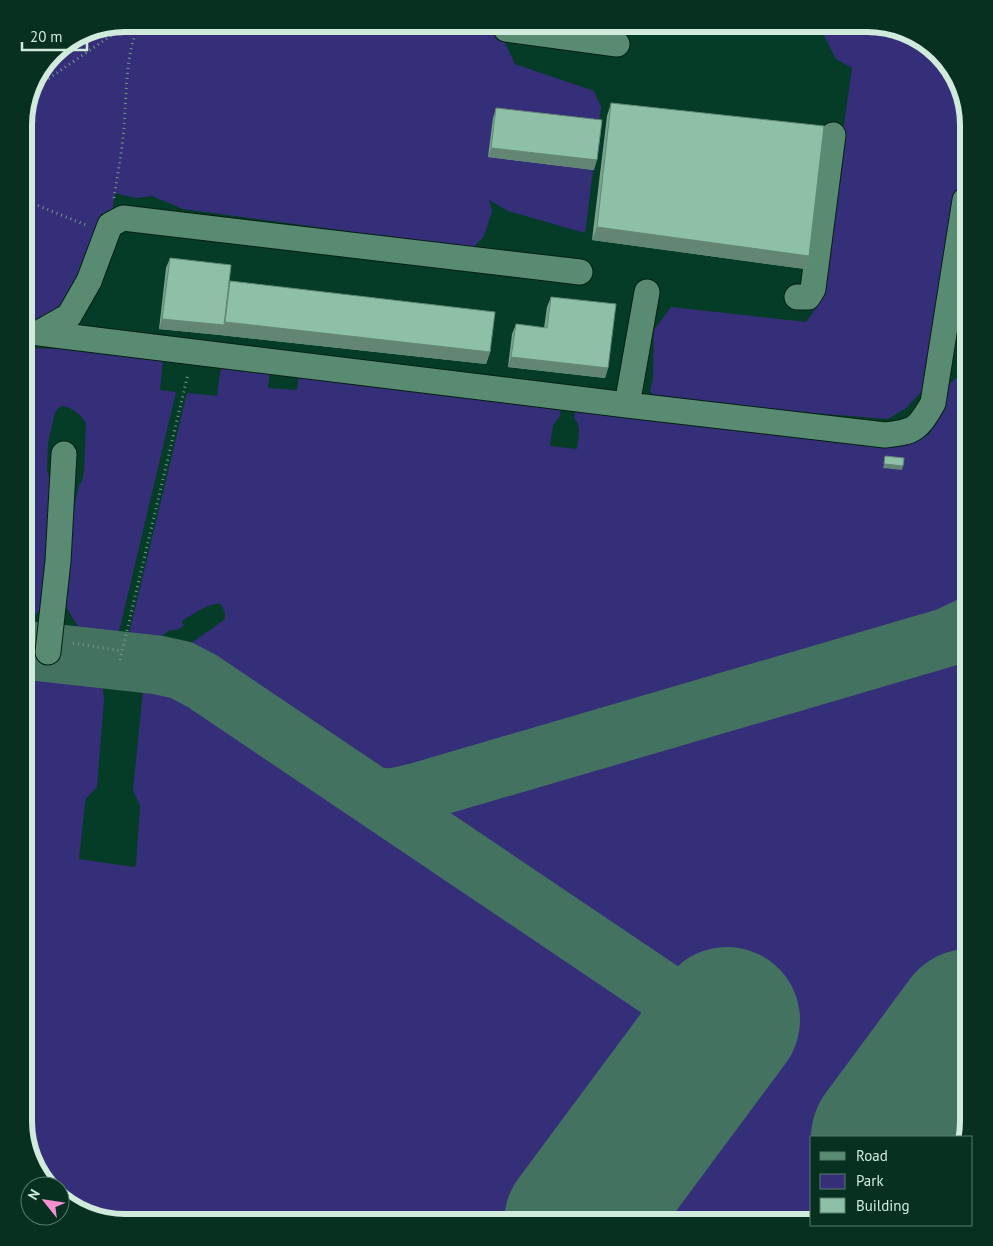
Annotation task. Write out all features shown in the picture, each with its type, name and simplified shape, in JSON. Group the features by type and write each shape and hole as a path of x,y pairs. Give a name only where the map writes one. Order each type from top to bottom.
{"lane":[{"path":"532,33 616,44"},
{"path":"797,297 808,297 813,290 833,135"},
{"path":"580,272 123,218 110,225 89,281 69,316 39,333 885,435 907,433 922,422 933,403 946,351 960,240"},
{"path":"628,405 647,292"},
{"path":"49,646 58,561 64,454"}],"path":[{"path":"33,204 88,226 110,225 123,137 130,58 135,32"},
{"path":"43,83 115,33"},
{"path":"120,660 193,352"},
{"path":"49,646 122,650"}],"green space":[{"path":"125,32 500,33 515,64 594,91 601,107 585,233 508,211 489,200 492,211 484,236 473,248 183,209 152,196 136,198 115,193 110,225 89,281 39,333 33,333 34,107 42,84 52,69 64,56 84,42 107,34"},
{"path":"823,33 886,34 914,45 924,52 945,74 956,95 960,113 960,179 925,388 906,408 888,419 748,408 655,396 650,391 653,379 654,330 671,307 806,322 819,304 852,68 836,59"},
{"path":"33,348 64,349 163,359 160,390 176,392 117,640 113,640 104,646 93,641 76,623 65,603 75,503 84,471 86,423 80,415 70,408 62,406 55,413 48,442 47,469 52,489 44,601 40,610 33,617"},
{"path":"221,366 270,372 268,388 297,390 299,375 561,405 560,416 553,425 550,446 577,449 579,429 574,418 576,407 929,435 945,388 956,378 960,378 959,1136 810,1136 810,1214 666,1214 765,1081 767,1075 779,1059 779,1054 179,654 180,651 224,620 225,614 221,604 212,605 196,612 182,621 182,624 184,624 181,627 176,630 170,630 145,649 129,648 130,644 127,642 187,393 217,396"},
{"path":"32,661 91,667 102,683 104,699 97,787 86,799 79,859 134,867 136,865 140,806 133,790 143,691 147,684 157,677 157,674 170,676 188,683 363,805 657,1003 566,1135 507,1214 125,1214 113,1213 84,1204 70,1195 70,1176 51,1176 48,1172 40,1156 33,1133"}],"building":[{"path":"611,103 824,126 809,256 597,227"},
{"path":"496,108 602,120 597,160 491,148"},
{"path":"170,258 231,265 224,325 162,319"},
{"path":"230,281 495,312 490,352 225,322"},
{"path":"551,297 616,304 608,368 511,357 516,324 547,328"},
{"path":"885,456 904,458 903,466 884,464"}],"taxiway":[{"path":"368,793 387,798 418,792 948,637 960,631"},
{"path":"32,651 158,665 181,670 202,681 696,1014 704,1023 706,1034 704,1046 699,1057"}],"runway":[{"path":"583,1214 727,1020"},
{"path":"885,1136 960,1034"}]}
